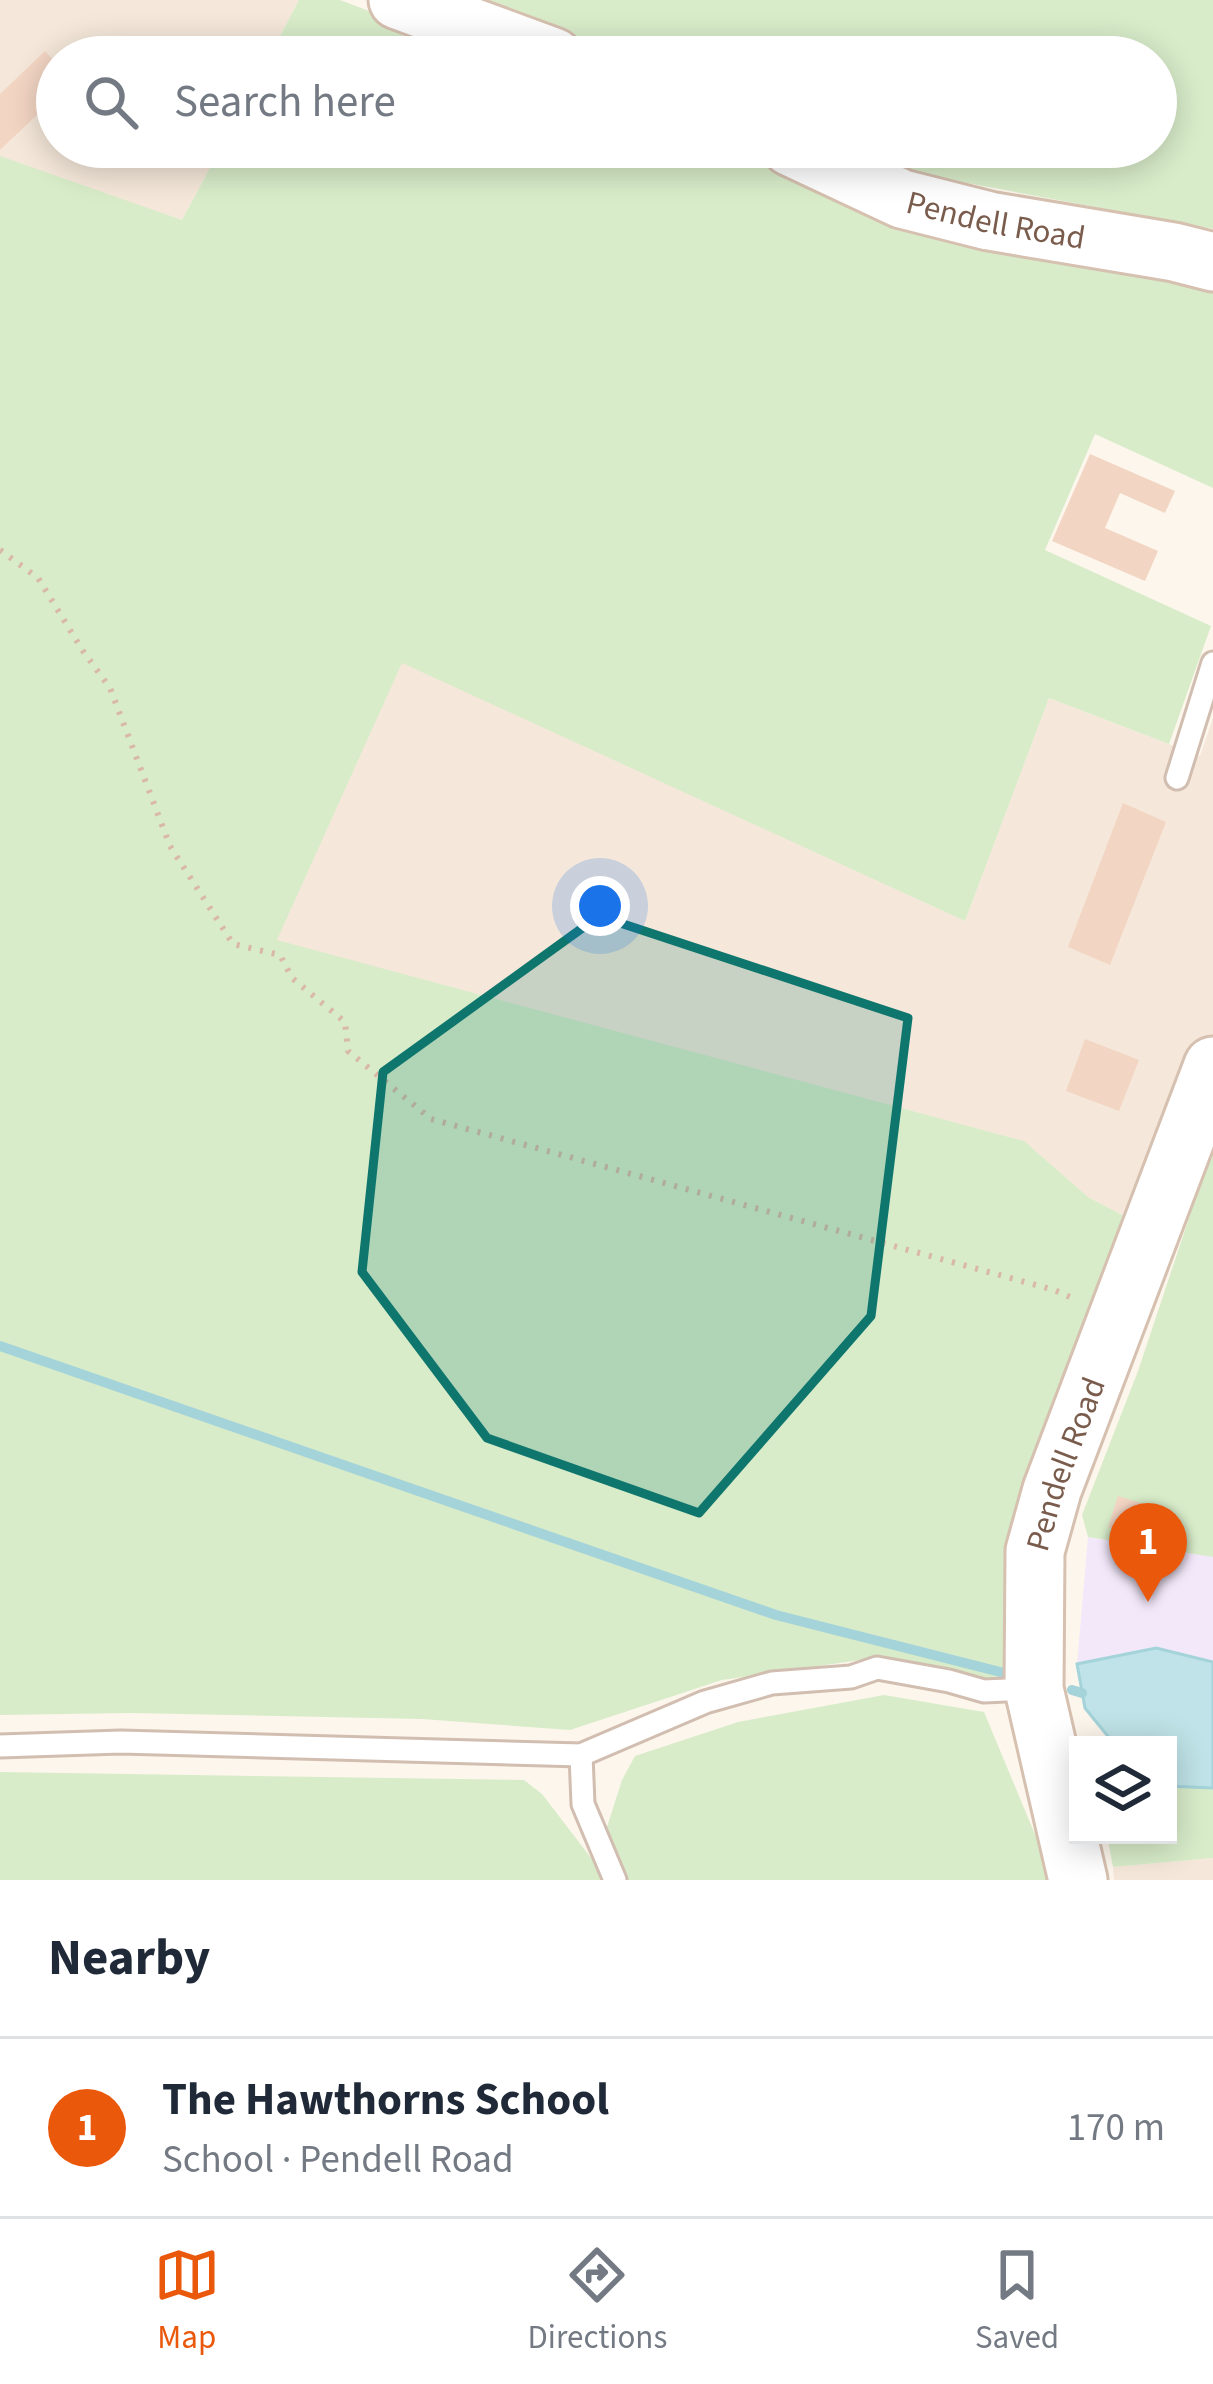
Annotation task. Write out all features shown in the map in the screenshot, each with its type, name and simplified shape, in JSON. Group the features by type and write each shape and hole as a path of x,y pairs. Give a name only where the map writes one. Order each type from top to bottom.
{"street":[{"path":"398,0 497,36"},
{"name":"Pendell Road","path":"836,168 902,199 989,221 1213,262"},
{"name":"Pendell Road","path":"1078,1880 1034,1689 1035,1551 1052,1490 1213,1066"}],"lane":[{"path":"1177,778 1213,663"},
{"path":"0,1745 122,1742 581,1755 705,1702 772,1683 851,1677 877,1668 983,1691 1034,1689"},
{"path":"581,1755 583,1804 615,1880"}],"path":[{"path":"0,550 38,578 110,688 170,846 233,944 280,955 292,978 346,1022 348,1051 431,1119 1054,1290"}],"highlighted area":[{"path":"599,916 908,1018 871,1316 699,1513 487,1438 362,1272 383,1072"}],"shaded area":[{"path":"0,0 299,0 280,36 36,36 36,168 210,168 182,220 0,169"},
{"path":"402,662 965,921 1049,698 1200,756 1213,718 1213,1036 1147,1228 1088,1197 1023,1141 276,941"},
{"path":"1088,1537 1210,1556 1213,1539 1213,1662 1156,1648 1077,1664"},
{"path":"1213,1858 1213,1880 1114,1880 1113,1867"}],"green space":[{"path":"299,0 340,0 435,36 280,36"},
{"path":"461,0 1213,0 1213,229 887,168 1177,168 1177,36 549,36"},
{"path":"0,156 182,220 210,168 784,168 855,201 1213,282 1213,488 1095,434 1045,550 1211,626 1169,744 1049,698 965,921 402,663 277,940 1024,1141 1088,1197 1147,1228 1055,1399 1008,1584 1008,1683 881,1657 722,1680 570,1730 422,1719 0,1715"},
{"path":"1213,1146 1213,1557 1088,1537 1082,1515 1138,1371"},
{"path":"884,1695 984,1712 1054,1880 617,1880 600,1849 622,1780 635,1756 738,1722"},
{"path":"0,1772 524,1780 542,1794 608,1880 0,1880"},
{"path":"1177,1786 1213,1788 1213,1858 1113,1867 1109,1844 1177,1844"}],"water":[{"path":"1156,1648 1213,1662 1213,1788 1177,1786 1177,1736 1108,1736 1085,1708 1077,1664"}],"building":[{"path":"36,60 36,116 0,150 0,94"},
{"path":"1090,454 1175,491 1165,513 1120,493 1105,528 1158,551 1145,581 1052,541"},
{"path":"1123,803 1166,822 1110,965 1068,947"},
{"path":"1085,1039 1139,1060 1119,1111 1066,1091"},
{"path":"1118,1496 1176,1514 1166,1545 1108,1527"}],"waterway":[{"path":"0,1346 776,1615 1016,1676"},
{"path":"1072,1690 1082,1693"}],"place":[{"name":"The Hawthorns School","path":"1148,1602"}]}
